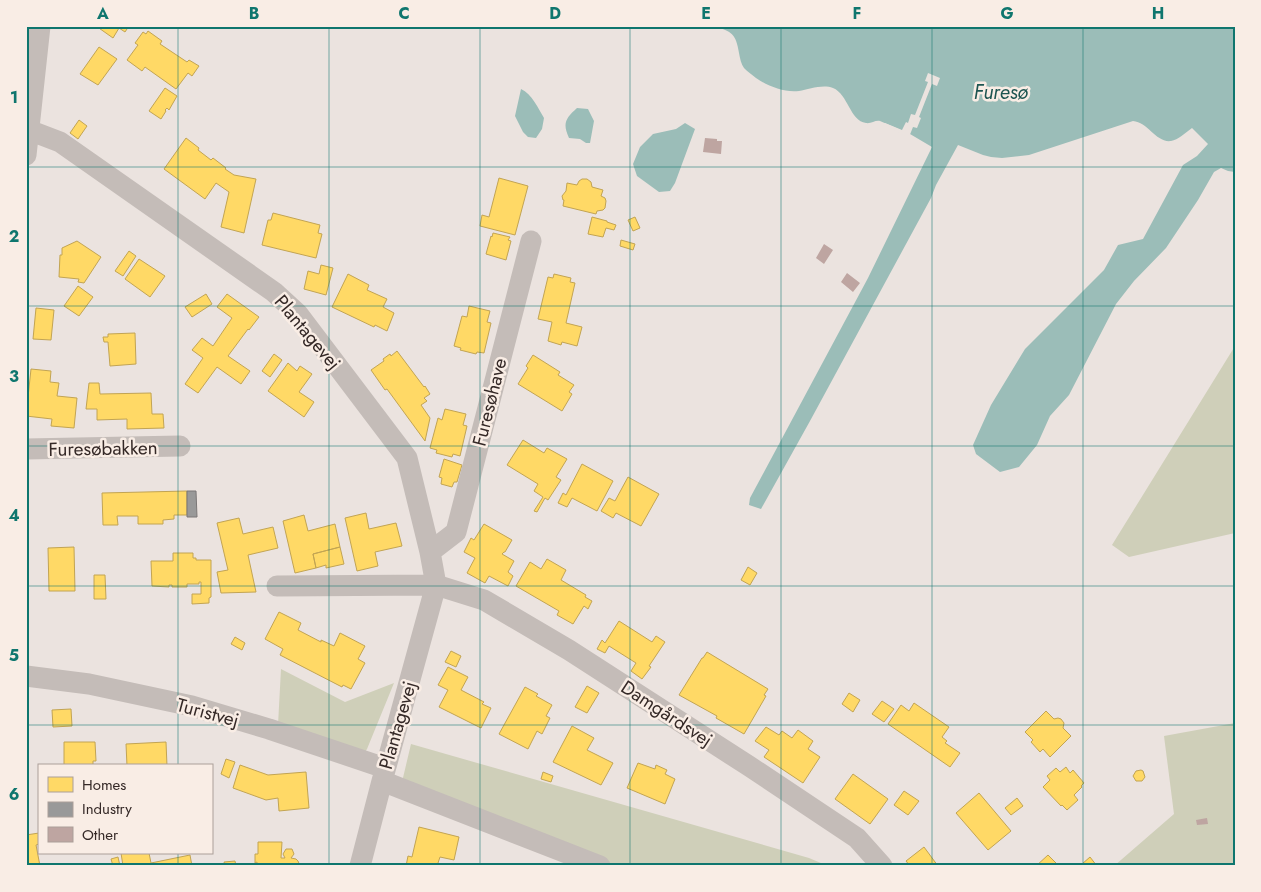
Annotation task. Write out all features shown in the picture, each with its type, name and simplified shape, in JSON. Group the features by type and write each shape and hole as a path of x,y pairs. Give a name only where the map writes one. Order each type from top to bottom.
{"street":[{"path":"26,155 40,26"},
{"name":"Plantagevej","path":"28,130 60,142 274,292 298,314 407,458 436,585 360,866"},
{"name":"Furesøhave","path":"430,552 456,532 530,241"},
{"name":"Furesøbakken","path":"26,449 180,446"},
{"path":"277,586 436,585"},
{"name":"Damgårdsvej","path":"436,585 484,600 569,650 857,838 882,866"},
{"name":"Turistvej","path":"26,676 89,684 192,706 269,729 384,774 600,866"}],"green space":[{"path":"1235,346 1235,533 1129,557 1112,545"},
{"path":"281,669 345,702 394,683 365,752 278,725"},
{"path":"1235,723 1235,866 1114,866 1174,814 1164,736"},
{"path":"411,744 809,858 828,866 618,866 603,862 402,782"}],"water":[{"name":"Furesø","path":"713,26 1235,26 1235,172 1221,168 1214,172 1166,248 1134,281 1116,304 1069,395 1050,416 1037,445 1019,467 1000,472 976,454 973,445 991,405 1025,349 1104,270 1118,245 1143,239 1183,165 1197,156 1208,144 1192,128 1176,139 1166,141 1156,136 1143,125 1133,121 1029,155 1002,158 991,157 958,145 761,509 749,505 750,498 868,278 932,147 910,134 880,121 868,123 861,121 852,113 838,91 833,88 820,87 794,91 782,90 765,84 744,68 732,34"},
{"path":"521,89 532,98 544,118 542,129 536,138 528,137 523,132 515,116"},
{"path":"577,108 588,109 594,121 590,143 580,139 569,138 567,133 566,121"},
{"path":"685,123 695,129 675,183 670,191 659,192 637,176 633,164 640,147 653,134 676,129"}],"pier":[{"path":"928,73 940,78 937,86 932,84 919,117 921,118 917,128 913,127 909,137 884,126 885,123 902,130 906,122 908,123 911,114 915,115 928,82 925,81"}],"building: Homes":[{"path":"96,26 129,26 125,32 119,28 113,38"},
{"path":"148,31 162,41 160,44 187,62 189,60 199,66 192,76 188,73 176,89 145,67 142,71 127,60 138,45 135,43 143,32 146,34"},
{"path":"99,47 117,59 98,85 80,74"},
{"path":"165,88 177,96 169,110 167,108 165,110 161,119 149,111"},
{"path":"79,120 87,126 78,139 70,133"},
{"path":"186,138 199,148 198,150 211,160 213,158 234,175 256,179 244,233 221,227 229,192 216,183 205,199 164,169"},
{"path":"499,178 528,186 515,235 480,226 482,215 489,217"},
{"path":"582,179 587,179 591,182 592,187 603,190 601,196 606,201 605,208 597,211 596,214 563,206 564,200 562,196 566,191 567,183 577,185"},
{"path":"273,213 320,225 318,233 322,234 316,258 262,245 268,220 271,220"},
{"path":"592,217 616,225 614,230 606,228 603,237 588,234"},
{"path":"635,217 640,228 633,231 628,220"},
{"path":"493,233 510,237 508,240 511,241 506,260 486,254"},
{"path":"621,240 635,244 633,250 620,246"},
{"path":"77,241 101,257 84,283 78,282 79,279 59,277 62,248"},
{"path":"129,251 136,256 123,276 115,271"},
{"path":"139,259 165,276 150,297 125,279"},
{"path":"321,265 333,268 326,295 304,289 308,271 319,274"},
{"path":"348,274 369,285 367,290 387,299 383,307 394,313 387,331 375,325 374,327 332,307"},
{"path":"554,274 571,278 570,282 575,283 566,323 582,327 577,346 562,342 561,345 548,341 552,322 538,319 548,277 553,278"},
{"path":"78,286 93,297 79,316 64,306"},
{"path":"206,294 212,304 192,317 185,307"},
{"path":"227,294 259,317 228,356 250,371 241,384 217,367 198,393 185,384 203,358 192,350 202,338 213,346 232,318 217,307"},
{"path":"469,306 490,311 487,322 491,323 484,353 477,352 476,354 460,350 461,348 454,346 462,316 467,317"},
{"path":"36,308 54,310 51,340 33,339"},
{"path":"135,333 136,364 110,366 108,342 104,342 103,337 108,337 108,334"},
{"path":"397,351 430,394 424,398 427,401 421,405 430,418 425,441 371,370 384,361 383,359"},
{"path":"274,354 282,360 270,377 262,371"},
{"path":"533,355 560,372 558,375 574,385 569,392 572,394 562,411 518,384 528,368 526,366"},
{"path":"288,363 297,371 300,366 312,374 299,392 314,402 304,417 268,391"},
{"path":"31,369 51,371 50,382 59,383 57,396 77,398 74,428 51,426 52,419 26,416"},
{"path":"89,383 99,383 100,394 151,393 152,414 163,414 164,428 127,429 127,419 97,420 97,409 86,409"},
{"path":"445,409 466,414 463,425 467,426 460,456 453,454 452,457 436,453 437,450 430,448 438,418 442,420"},
{"path":"523,440 544,453 547,448 567,459 556,477 561,480 548,500 545,498 537,512 534,511 543,497 534,491 538,484 507,465"},
{"path":"444,459 462,465 457,482 454,482 452,487 441,484 442,478 439,477"},
{"path":"582,464 613,481 597,511 572,498 567,507 558,503 563,493 566,495"},
{"path":"628,477 659,494 641,526 616,513 613,518 601,511 609,498 615,501"},
{"path":"187,491 187,515 174,515 174,519 163,520 163,524 138,524 138,516 117,516 118,525 103,525 102,493"},
{"path":"366,513 369,529 396,523 402,546 375,552 378,566 357,571 345,518"},
{"path":"304,515 308,531 335,524 340,547 313,554 316,568 295,573 283,521"},
{"path":"239,518 243,534 273,527 278,548 248,555 256,592 221,593 217,572 228,570 217,523"},
{"path":"484,524 512,540 502,554 514,561 508,572 513,576 508,586 489,576 485,583 467,573 475,558 464,552 471,538 474,540"},
{"path":"74,547 75,591 49,591 48,548"},
{"path":"340,547 344,564 326,568 326,565 316,568 313,554"},
{"path":"173,553 193,553 193,558 196,558 196,560 211,560 211,597 209,598 209,603 192,604 192,594 201,594 201,582 199,584 187,584 187,587 172,587 172,585 169,585 169,587 152,586 151,561 173,561"},
{"path":"547,559 566,570 561,580 586,595 585,597 592,601 588,609 584,606 573,624 557,615 559,611 516,586 530,562 541,569"},
{"path":"748,567 757,573 750,585 741,580"},
{"path":"94,575 105,575 106,599 94,599"},
{"path":"279,612 301,623 298,630 321,642 321,640 334,646 340,633 365,646 358,659 365,663 351,689 343,685 342,687 280,655 283,649 265,639"},
{"path":"619,621 652,642 656,636 665,642 642,679 631,671 636,663 609,646 605,653 597,649 602,640 605,643"},
{"path":"235,637 245,643 242,650 231,644"},
{"path":"451,651 461,656 456,667 445,662"},
{"path":"707,652 768,689 764,695 766,696 744,734 716,718 717,716 679,695"},
{"path":"448,667 468,677 461,690 484,702 482,704 491,708 481,728 439,707 448,690 438,685"},
{"path":"587,686 599,693 587,713 575,707"},
{"path":"525,687 552,705 546,716 550,718 542,734 537,731 528,749 499,734"},
{"path":"849,693 860,700 853,712 842,704"},
{"path":"882,701 894,709 884,722 872,714"},
{"path":"914,703 949,727 942,737 947,741 945,743 960,753 950,767 888,724 901,705 909,711"},
{"path":"71,709 72,726 53,727 52,710"},
{"path":"1046,711 1054,719 1061,719 1064,723 1063,728 1071,736 1050,757 1043,749 1040,752 1031,742 1033,740 1025,732"},
{"path":"572,726 594,738 587,750 613,763 601,785 553,762"},
{"path":"766,727 779,735 782,731 792,738 798,730 813,741 808,749 820,757 803,783 764,757 769,750 755,741"},
{"path":"64,742 95,742 96,761 93,761 93,764 64,764"},
{"path":"166,742 167,764 127,764 126,744"},
{"path":"226,759 235,762 229,778 221,774"},
{"path":"638,763 655,769 656,765 667,770 665,774 675,779 665,804 627,788"},
{"path":"240,765 268,775 306,772 309,808 279,811 278,798 266,800 233,788"},
{"path":"1066,767 1070,773 1073,770 1084,783 1074,795 1078,800 1067,810 1043,787 1050,780 1047,776 1056,768 1060,772"},
{"path":"1141,770 1145,777 1142,781 1136,781 1133,776 1136,771"},
{"path":"543,772 553,776 551,782 541,779"},
{"path":"853,774 888,799 870,824 835,799"},
{"path":"904,791 919,801 908,815 894,805"},
{"path":"979,793 1011,831 988,850 956,813"},
{"path":"1017,798 1023,806 1011,815 1005,808"},
{"path":"419,827 459,837 454,860 440,857 437,866 406,866 408,856 412,857"},
{"path":"38,833 38,844 36,845 40,866 26,866 26,835"},
{"path":"258,842 282,842 281,858 285,858 283,854 286,849 292,849 294,854 291,858 296,859 300,866 257,866 255,854 258,854"},
{"path":"924,847 938,866 910,866 906,861"},
{"path":"121,854 149,854 151,863 190,855 192,866 123,866"},
{"path":"1048,855 1059,866 1036,866"},
{"path":"118,857 120,866 113,866 111,859"},
{"path":"1090,857 1097,866 1083,866 1082,864"},
{"path":"235,861 236,866 225,866 224,862"}],"building: Industry":[{"path":"187,491 196,491 197,517 187,517"}],"building: Other":[{"path":"705,138 722,141 721,154 703,152"},
{"path":"824,244 833,250 824,264 816,258"},
{"path":"847,273 860,283 853,292 841,282"},
{"path":"1207,818 1208,824 1197,825 1196,820"}]}
